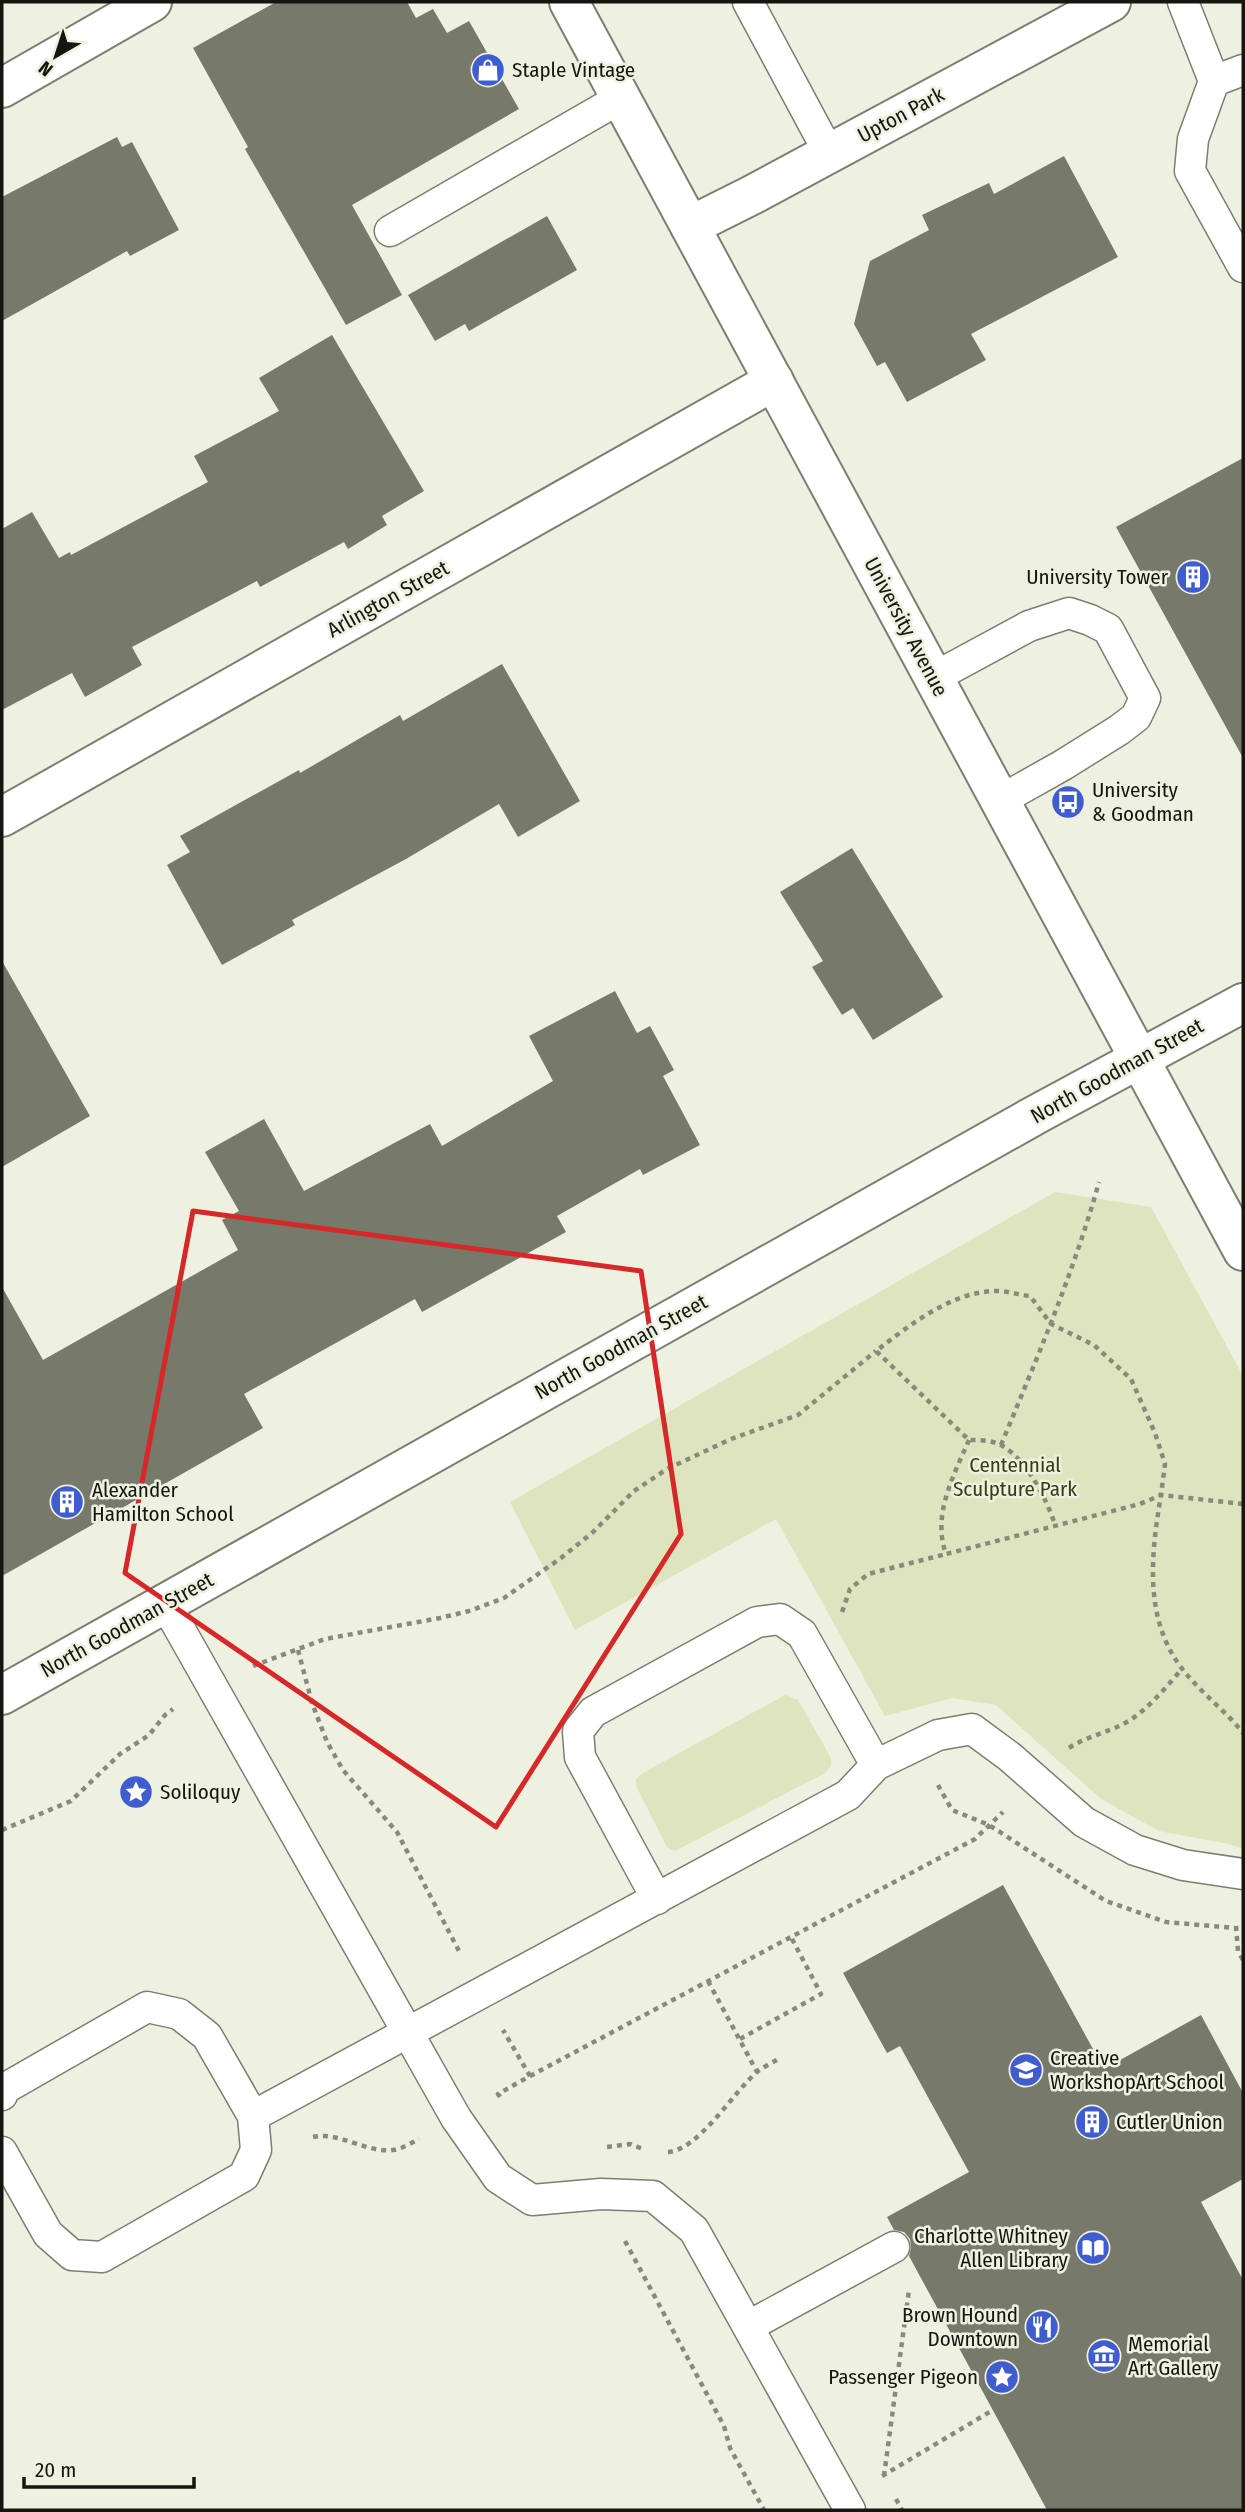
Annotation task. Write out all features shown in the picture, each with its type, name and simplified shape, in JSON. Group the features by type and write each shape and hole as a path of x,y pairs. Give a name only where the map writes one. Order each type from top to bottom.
{"main road":[{"path":"2,88 152,2"},
{"name":"Upton Park","path":"690,226 1111,2"},
{"name":"University Avenue","path":"575,4 621,98 1243,1251"},
{"name":"Arlington Street","path":"2,817 774,381"},
{"name":"North Goodman Street","path":"2,1695 1243,1003"}],"lane":[{"path":"748,2 829,153"},
{"path":"1183,2 1214,81 1193,139 1190,171 1243,267"},
{"path":"1214,81 1243,70"},
{"path":"390,231 621,98"},
{"path":"933,678 1030,626 1069,613 1108,629 1144,698 1136,717 1063,765 999,801"},
{"path":"165,1603 456,2118 498,2178 532,2200 601,2194 653,2196 694,2230 850,2510"},
{"path":"657,1899 580,1757 578,1731 593,1712 757,1622 780,1619 802,1634 876,1765"},
{"path":"253,2116 848,1795 876,1765 938,1735 972,1729 1010,1756 1084,1822 1135,1850 1183,1866 1243,1874"},
{"path":"2,2095 4,2089 147,2007 179,2014 207,2036 253,2116 257,2150 244,2176 102,2257 72,2255 48,2234 2,2152"},
{"path":"749,2326 894,2247"}],"path":[{"path":"1001,1445 1051,1324 1088,1222 1099,1182"},
{"path":"251,1667 325,1639 459,1614 505,1598 561,1558 592,1533 634,1491 667,1469 731,1438 798,1415 876,1351 929,1314 963,1296 998,1291 1030,1296 1051,1324 1094,1345 1131,1379 1156,1433 1165,1464 1154,1540 1152,1577 1156,1612 1168,1645 1182,1669 1243,1733"},
{"path":"876,1351 969,1440 984,1440 1001,1445 1018,1460 1050,1508 1055,1525"},
{"path":"946,1554 940,1538 940,1518 969,1440"},
{"path":"841,1611 850,1589 868,1574 1140,1504 1161,1495 1243,1504"},
{"path":"298,1650 312,1703 327,1742 344,1770 397,1832 461,1954"},
{"path":"1065,1750 1095,1733 1129,1721 1182,1669"},
{"path":"2,1830 71,1801 120,1754 149,1735 174,1708"},
{"path":"504,2104 498,2094 975,1839 989,1825"},
{"path":"1236,1914 1238,1951 1243,1960"},
{"path":"740,2039 821,1994 791,1937"},
{"path":"708,1981 757,2072"},
{"path":"499,2023 530,2076"},
{"path":"661,2152 672,2153 695,2138 757,2072 777,2060"},
{"path":"257,2150 324,2135 361,2147 395,2150 422,2137"},
{"path":"599,2149 630,2144 649,2151"},
{"path":"621,2234 724,2426 730,2448 764,2510"},
{"path":"909,2287 884,2475 993,2410"}],"highlighted area":[{"path":"193,1211 641,1271 681,1534 496,1827 125,1573"}],"green space":[{"name":"Centennial Sculpture Park","path":"1055,1192 1151,1207 1243,1376 1243,1849 1159,1831 1101,1799 996,1705 952,1698 885,1716 776,1519 575,1630 510,1502"},
{"path":"785,1695 798,1700 831,1758 831,1766 825,1773 675,1851 667,1847 637,1788 636,1779"}],"building":[{"path":"276,2 407,2 416,18 433,9 447,33 469,21 519,109 352,205 402,295 346,325 245,149 248,147 193,48"},
{"path":"117,137 122,147 132,142 179,230 130,256 127,251 2,321 2,197"},
{"path":"1064,156 1118,257 971,334 986,360 907,402 885,362 877,366 854,324 870,261 929,230 922,215 989,183 994,194"},
{"path":"547,216 577,270 469,331 465,324 435,341 408,295"},
{"path":"332,335 424,491 382,516 387,525 348,549 344,542 260,587 257,581 132,647 142,665 85,697 72,673 2,710 2,529 32,512 59,558 70,552 71,555 208,482 194,456 279,411 259,378"},
{"name":"University Tower","path":"1243,458 1243,758 1116,527"},
{"path":"502,664 580,801 518,837 499,804 406,859 292,920 295,925 222,965 167,865 190,852 180,836 299,770 300,773 400,715 403,721"},
{"path":"852,848 943,997 873,1040 853,1008 842,1015 812,967 823,961 780,892"},
{"path":"2,961 90,1116 2,1167"},
{"path":"615,991 637,1033 650,1026 674,1070 663,1076 700,1145 643,1175 640,1169 557,1216 566,1232 422,1312 415,1299 244,1394 263,1428 2,1576 2,1287 43,1360 238,1250 222,1220 239,1211 205,1152 264,1119 304,1191 430,1124 442,1146 553,1081 529,1036"},
{"name":"Cutler Union","path":"1003,1885 1104,2069 1201,2015 1243,2093 1243,2179 1201,2202 1243,2280 1243,2510 1047,2510 909,2256 910,2239 904,2232 894,2230 887,2217 969,2172 900,2046 887,2053 843,1973"}],"place":[{"name":"Staple Vintage","path":"488,70"},
{"name":"University Tower","path":"1193,577"},
{"name":"University & Goodman","path":"1068,802"},
{"name":"Alexander Hamilton School","path":"67,1502"},
{"name":"Soliloquy","path":"136,1792"},
{"name":"Creative WorkshopArt School","path":"1026,2070"},
{"name":"Cutler Union","path":"1092,2122"},
{"name":"Charlotte Whitney Allen Library","path":"1093,2248"},
{"name":"Brown Hound Downtown","path":"1042,2327"},
{"name":"Memorial Art Gallery","path":"1104,2356"},
{"name":"Passenger Pigeon","path":"1002,2377"}]}
